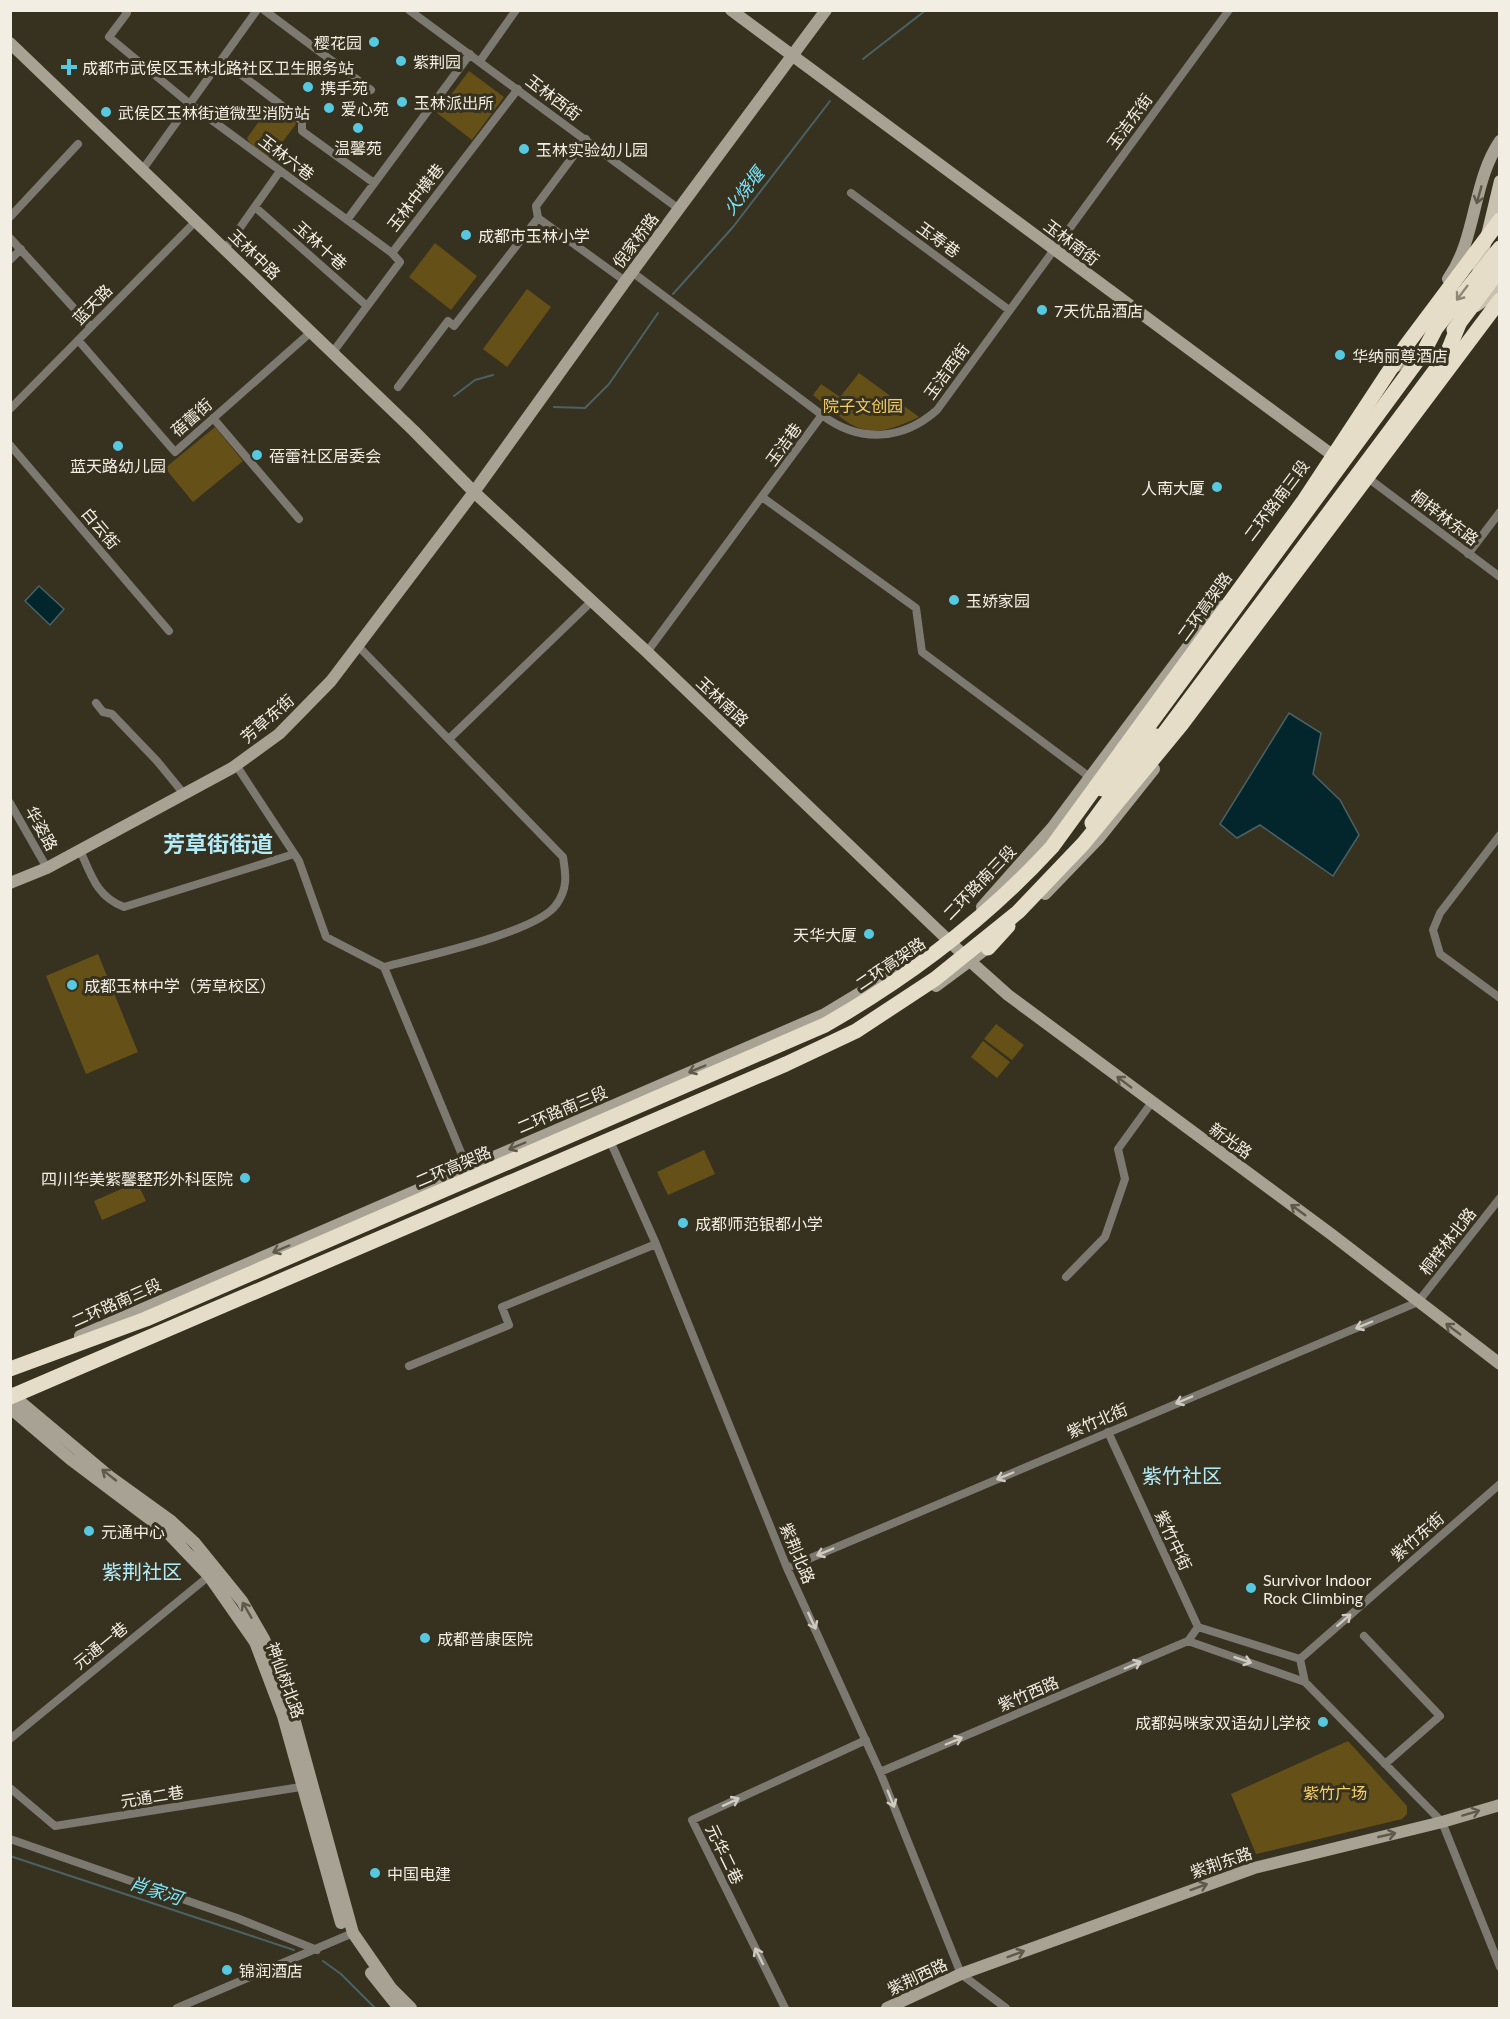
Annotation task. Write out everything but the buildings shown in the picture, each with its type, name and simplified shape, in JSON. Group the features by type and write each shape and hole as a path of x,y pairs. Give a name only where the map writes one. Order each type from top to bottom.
{"highway":[{"name":"二环高架路","path":"10,1368 146,1319 825,1025 863,1003 939,952 1018,884 1052,847 1303,502 1405,347 1494,223"},
{"path":"992,896 1019,876 1049,845 1124,752 1412,356 1500,248"},
{"path":"1052,847 1120,767 1321,500 1500,269"},
{"path":"11,1395 786,1064 856,1031 935,979 1018,912 1114,808 1181,725 1500,300"},
{"path":"988,948 1041,891 1112,803 1246,626 1446,356 1464,318"},
{"path":"1058,869 1321,500 1423,353 1436,328"}],"main road":[{"name":"玉林南街","path":"731,10 1331,454"},
{"name":"倪家桥路","path":"474,492 826,10"},
{"name":"玉林中路","path":"10,43 333,352 474,492"},
{"name":"二环路南三段","path":"10,1368 467,1167 825,1014 879,983 946,939 992,896 1052,828 1331,454 1380,377 1453,272 1464,251 1490,159 1500,141"},
{"path":"1478,273 1494,223 1500,181"},
{"path":"1464,318 1500,289"},
{"path":"308,1786 294,1718 264,1639 242,1601 195,1543 178,1527 109,1476 11,1395 832,1047 925,993 971,962 1099,838 1500,313"},
{"path":"1380,377 1412,356"},
{"path":"1403,440 1416,396"},
{"name":"玉林南路","path":"474,492 647,652 946,939"},
{"name":"芳草东街","path":"10,883 47,868 184,794 236,765 279,734 331,681 474,492"},
{"path":"1246,626 1289,587"},
{"name":"新光路","path":"946,939 1008,995 1331,1234 1500,1364"},
{"name":"神仙树北路","path":"10,1408 70,1459 166,1532 209,1576 255,1642 308,1786 349,1935 399,2008"},
{"name":"紫荆东路","path":"961,1974 1254,1868 1442,1822 1500,1805"},
{"path":"349,1935 411,2008"},
{"name":"紫荆西路","path":"887,2008 961,1974"}],"street":[{"name":"玉林六巷","path":"125,10 128,13 109,37 190,104 392,253"},
{"path":"143,170 257,10"},
{"path":"264,10 371,90"},
{"name":"玉林西街","path":"409,10 679,209"},
{"path":"480,61 516,10"},
{"name":"玉洁东街","path":"1053,249 1229,10"},
{"path":"347,220 470,54"},
{"path":"222,60 302,121 302,131 374,183"},
{"name":"玉林中横巷","path":"333,352 400,262 392,253 518,89"},
{"path":"398,387 448,321 454,326 538,218 536,206 586,139"},
{"path":"10,217 78,144"},
{"path":"225,249 280,171"},
{"name":"玉寿巷","path":"851,193 1009,310"},
{"name":"玉林十巷","path":"255,207 367,306"},
{"name":"玉洁巷","path":"538,218 629,277 822,416 647,652"},
{"name":"蓝天路","path":"10,409 196,220"},
{"path":"10,237 91,327"},
{"path":"10,260 21,249"},
{"name":"玉洁西街","path":"822,416 847,431 875,435 891,434 927,418 937,410 1053,249"},
{"name":"蓓蕾街","path":"78,340 175,452 311,332"},
{"path":"213,418 299,519"},
{"name":"白云街","path":"10,445 169,631"},
{"name":"桐梓林东路","path":"1371,481 1500,577"},
{"path":"762,497 916,608 922,652 1091,778"},
{"path":"1468,554 1500,512"},
{"path":"450,738 592,601"},
{"path":"358,646 450,738 563,857 567,881 556,906 526,926 384,967"},
{"path":"96,703 103,712 112,714 150,753 184,794"},
{"path":"236,765 294,854 326,937 384,967 467,1167"},
{"name":"华姿路","path":"10,803 47,868"},
{"path":"1500,835 1440,913 1433,930 1440,954 1500,998"},
{"path":"80,850 95,884 109,901 124,907 294,854"},
{"path":"1066,1277 1105,1237 1125,1179 1118,1149 1152,1102"},
{"name":"紫荆北路","path":"610,1143 656,1244 787,1568 880,1773 961,1974"},
{"name":"桐梓林北路","path":"1418,1302 1500,1198"},
{"path":"409,1366 509,1325 502,1307 656,1244"},
{"name":"紫竹北街","path":"787,1568 1418,1302"},
{"name":"紫竹中街","path":"1108,1432 1198,1627"},
{"name":"紫竹东街","path":"1300,1659 1500,1484"},
{"name":"元通一巷","path":"10,1739 209,1576"},
{"path":"1305,1682 1300,1659 1198,1627 1188,1641 1305,1682 1442,1822 1500,1967"},
{"path":"1364,1636 1440,1716 1385,1764"},
{"name":"紫竹西路","path":"880,1773 1188,1641"},
{"name":"元华二巷","path":"784,2008 692,1820 866,1740"},
{"name":"元通二巷","path":"10,1788 55,1826 308,1786"},
{"path":"10,1839 237,1918 317,1950"},
{"path":"177,2008 349,1935"},
{"path":"961,1974 1006,2008"}],"green space":[{"path":"469,71 504,97 472,140 437,113"},
{"path":"277,105 294,119 296,124 272,156 267,157 247,138 270,106"},
{"path":"435,243 477,276 451,310 409,277"},
{"path":"527,289 551,307 507,367 483,349"},
{"name":"院子文创园","path":"859,373 919,417 886,429 873,431 862,429 840,417 813,395 821,384 840,397"},
{"path":"215,427 243,461 193,502 165,468"},
{"path":"98,954 138,1052 86,1074 46,976"},
{"path":"996,1024 1024,1045 1012,1060 984,1039"},
{"path":"983,1041 1010,1062 997,1078 971,1057"},
{"path":"704,1150 715,1174 668,1195 657,1172"},
{"path":"137,1182 146,1201 102,1220 94,1201"},
{"name":"紫竹广场","path":"1348,1741 1407,1806 1407,1814 1402,1819 1256,1854 1231,1794"}],"water":[{"path":"39,586 64,609 50,625 25,601"},
{"path":"1289,713 1321,733 1313,774 1340,800 1359,835 1333,876 1260,825 1237,838 1220,824"}],"waterway":[{"name":"火烧堰","path":"863,59 926,10"},
{"name":"火烧堰","path":"673,294 733,227 830,101"},
{"name":"火烧堰","path":"554,407 585,408 609,384 658,313"},
{"name":"火烧堰","path":"454,396 475,380 493,375"},
{"name":"肖家河","path":"10,1856 294,1950"},
{"name":"肖家河","path":"323,1961 341,1974 375,2008"}],"place":[{"name":"樱花园","path":"374,42"},
{"name":"紫荆园","path":"401,61"},
{"name":"成都市武侯区玉林北路社区卫生服务站","path":"69,67"},
{"name":"携手苑","path":"308,87"},
{"name":"玉林派出所","path":"402,102"},
{"name":"爱心苑","path":"329,108"},
{"name":"武侯区玉林街道微型消防站","path":"106,112"},
{"name":"温馨苑","path":"358,128"},
{"name":"玉林实验幼儿园","path":"524,149"},
{"name":"成都市玉林小学","path":"466,235"},
{"name":"7天优品酒店","path":"1042,310"},
{"name":"华纳丽尊酒店","path":"1340,355"},
{"name":"蓝天路幼儿园","path":"118,446"},
{"name":"蓓蕾社区居委会","path":"257,455"},
{"name":"人南大厦","path":"1217,487"},
{"name":"玉娇家园","path":"954,600"},
{"name":"天华大厦","path":"869,934"},
{"name":"成都玉林中学（芳草校区）","path":"72,985"},
{"name":"四川华美紫馨整形外科医院","path":"245,1178"},
{"name":"成都师范银都小学","path":"683,1223"},
{"name":"元通中心","path":"89,1531"},
{"name":"Survivor Indoor Rock Climbing","path":"1251,1588"},
{"name":"成都普康医院","path":"425,1638"},
{"name":"成都妈咪家双语幼儿学校","path":"1323,1722"},
{"name":"中国电建","path":"375,1873"},
{"name":"锦润酒店","path":"227,1970"}],"district":[{"name":"芳草街街道","path":"218,843"},
{"name":"紫竹社区","path":"1182,1475"},
{"name":"紫荆社区","path":"142,1571"}]}
